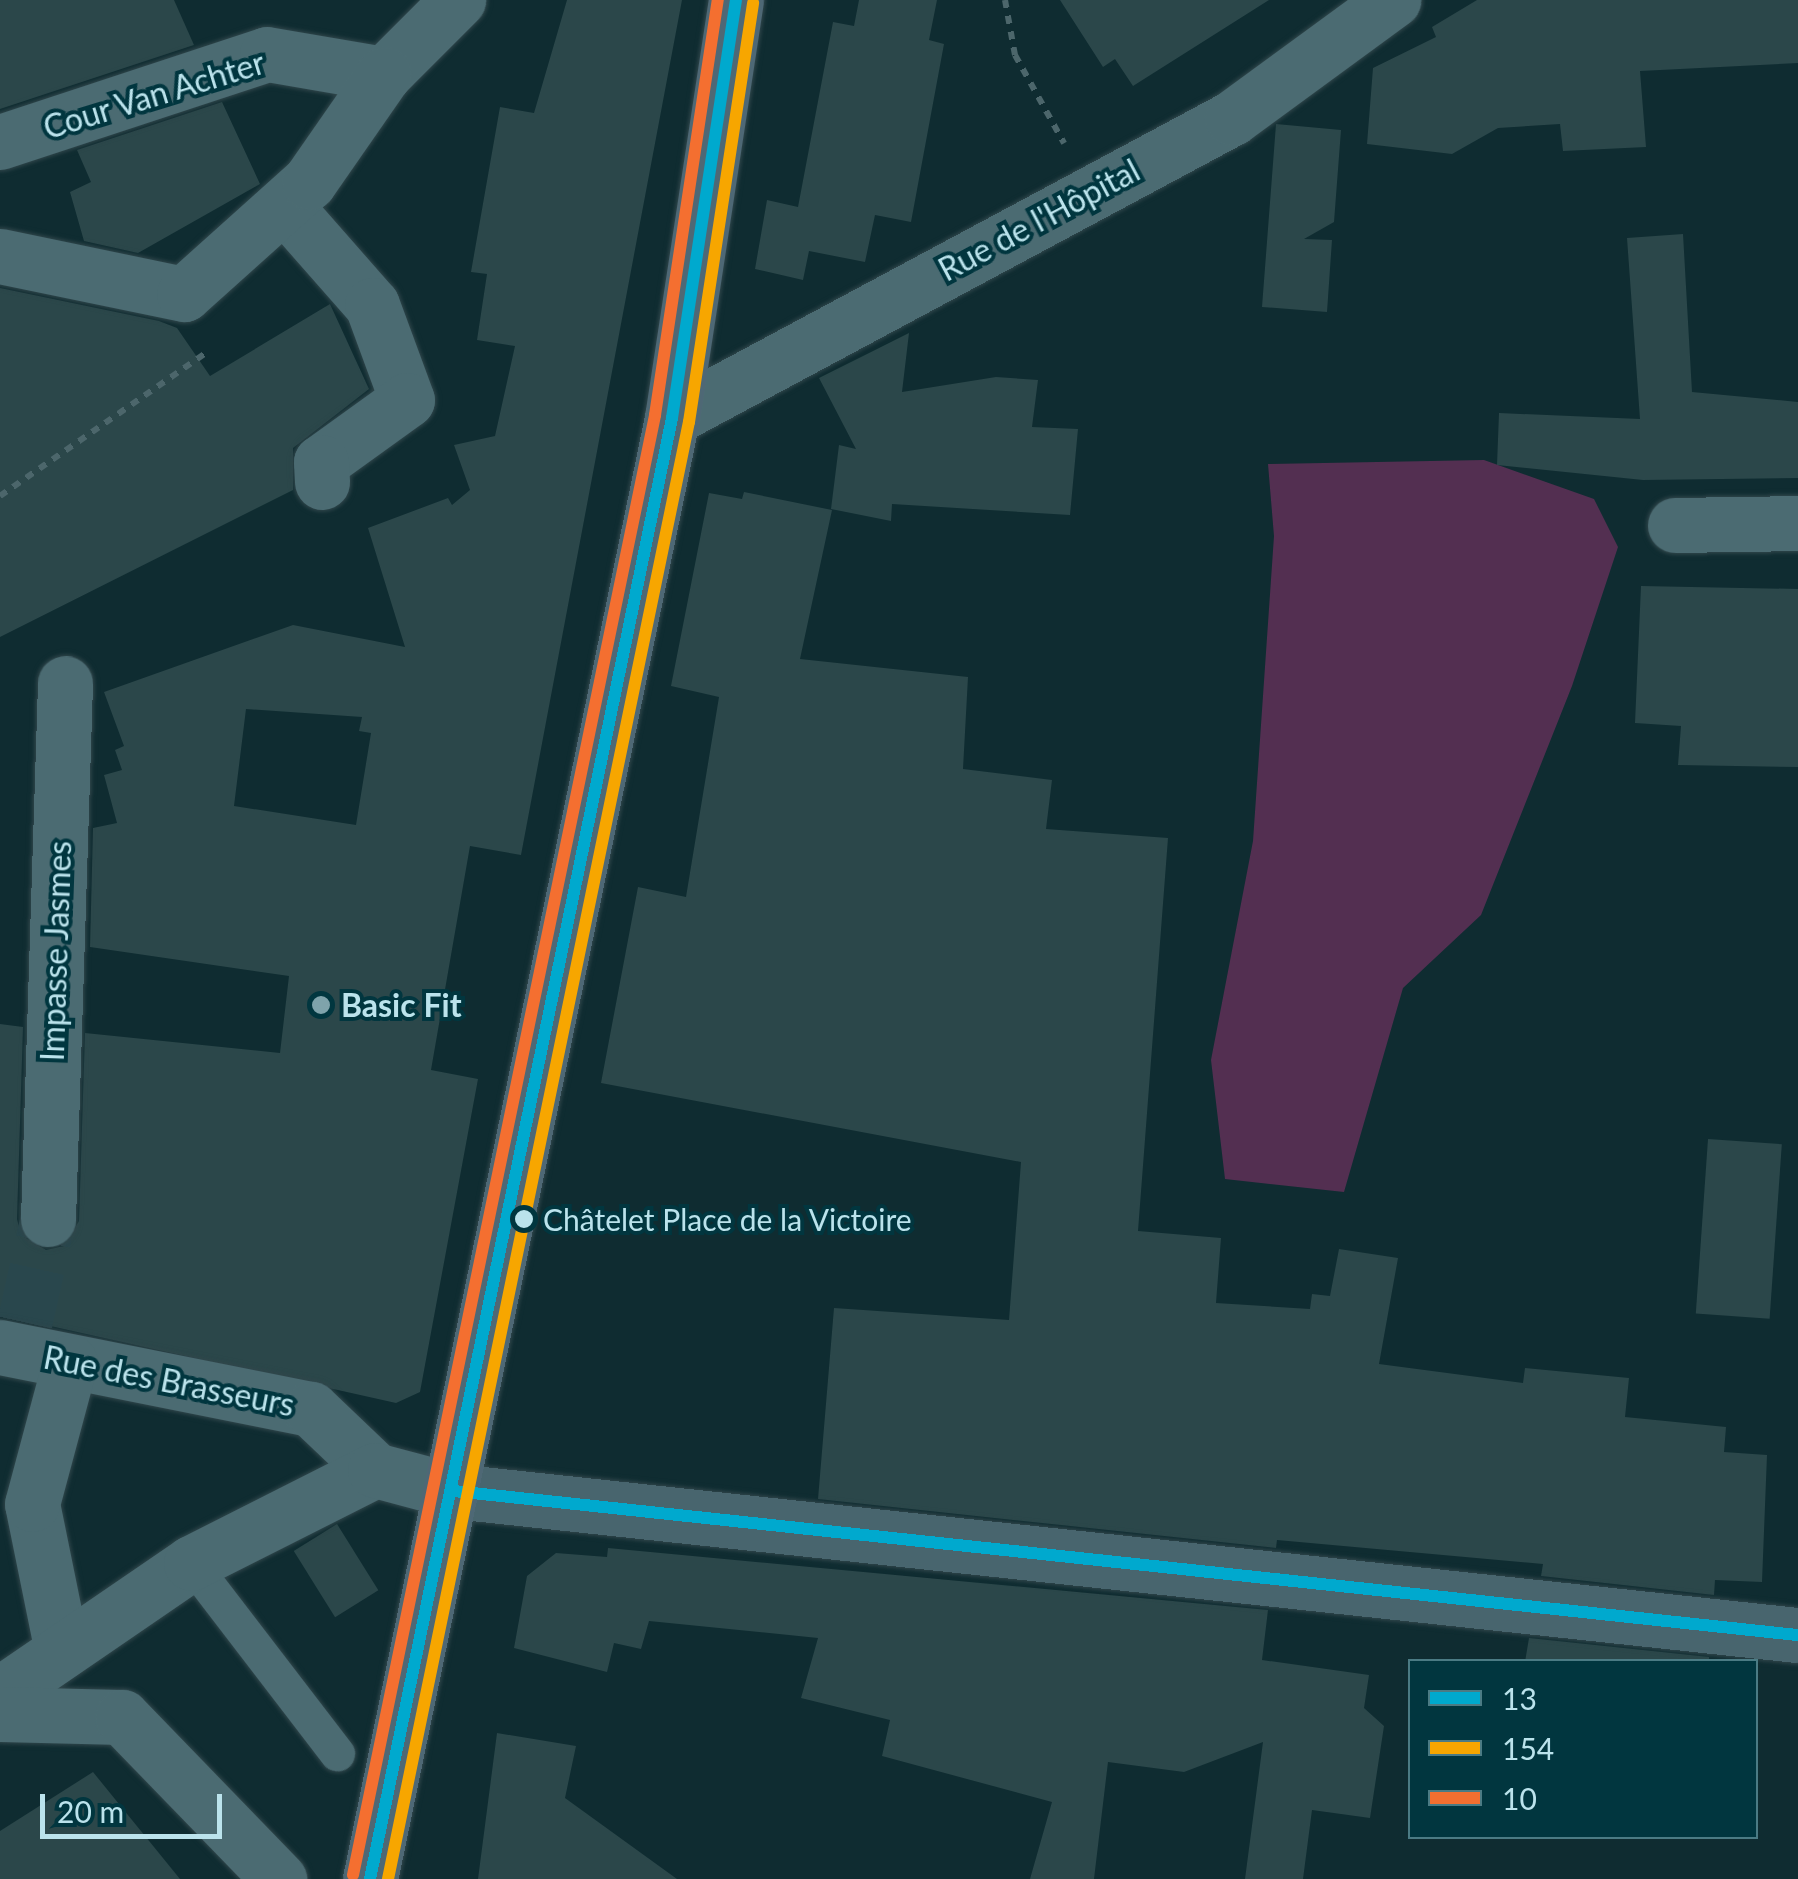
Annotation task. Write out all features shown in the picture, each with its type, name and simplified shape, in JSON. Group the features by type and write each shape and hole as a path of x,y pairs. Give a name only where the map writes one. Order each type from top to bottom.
{"main road":[{"path":"370,1879 454,1491 672,418 736,0"}],"street":[{"path":"0,256 184,294 284,205 384,74 458,0"},
{"name":"Rue de l'Hôpital","path":"672,418 1232,118 1393,0"},
{"name":"Cour Van Achter","path":"0,142 266,54 384,74"},
{"path":"284,205 372,306 406,400 321,462 322,482"},
{"path":"1675,525 1798,523"},
{"name":"Impasse Jasmes","path":"48,1218 64,682"},
{"path":"28,1346 32,1504 62,1651"},
{"name":"Rue des Brasseurs","path":"28,1346 311,1409 375,1470"},
{"path":"0,1694 191,1562 375,1470 454,1491 1798,1635"},
{"path":"0,1714 122,1717 279,1879"}],"lane":[{"path":"191,1562 337,1753"}],"path":[{"path":"1005,0 1015,55 1092,192"},
{"path":"0,496 211,350 184,294"}],"shaded area":[{"path":"1484,460 1594,499 1618,547 1572,686 1481,915 1403,988 1344,1192 1225,1179 1211,1060 1253,841 1274,536 1268,464"}],"building":[{"path":"0,0 174,0 194,45 0,109"},
{"path":"567,0 682,0 521,855 470,846 431,1070 478,1079 420,1392 396,1403 19,1319 0,1308 0,1024 23,1027 17,1219 21,1235 46,1250 64,1246 79,1221 85,1033 280,1053 289,976 90,947 93,828 117,823 104,775 122,770 115,750 124,746 104,692 293,625 405,647 368,528 448,498 452,505 470,490 454,445 495,436 515,346 477,340 487,274 471,272 500,107 534,113","holes":["246,709 362,717 359,731 371,733 356,825 234,806"]},
{"path":"859,0 937,0 929,40 944,44 911,222 875,215 865,262 809,251 803,280 755,269 767,200 798,207 833,22 854,26"},
{"path":"1060,0 1269,0 1133,86 1115,59 1103,67"},
{"path":"1477,0 1798,0 1798,63 1640,71 1646,147 1563,151 1560,124 1498,128 1452,154 1367,144 1373,68 1436,37 1432,27"},
{"path":"222,102 260,184 138,253 84,241 70,192 91,182 77,150"},
{"path":"1276,124 1341,130 1334,222 1304,239 1332,240 1327,312 1262,307"},
{"path":"1683,234 1692,392 1798,402 1798,478 1643,480 1497,465 1499,413 1640,419 1627,238"},
{"path":"0,288 177,328 210,376 330,304 369,389 293,448 293,490 0,637"},
{"path":"909,333 902,392 996,377 1038,380 1032,427 1078,429 1070,515 892,504 891,521 831,509 839,445 856,449 819,378"},
{"path":"744,492 832,510 800,659 968,677 963,769 1052,780 1046,829 1168,838 1138,1231 1221,1238 1216,1303 1310,1309 1312,1294 1330,1296 1339,1249 1398,1258 1379,1364 1523,1383 1525,1368 1629,1378 1625,1417 1726,1427 1724,1452 1767,1455 1762,1582 1715,1580 1714,1595 1541,1576 1543,1564 1277,1540 1276,1548 818,1499 834,1308 1009,1320 1021,1162 601,1083 638,887 686,897 719,697 671,686 709,493 742,499"},
{"path":"1641,586 1798,589 1798,767 1678,765 1681,726 1635,723"},
{"path":"1708,1139 1782,1144 1770,1319 1696,1314"},
{"path":"337,1524 378,1590 335,1617 294,1551"},
{"path":"608,1548 1268,1610 1262,1660 1369,1675 1364,1708 1384,1726 1370,1818 1312,1810 1303,1879 1245,1879 1263,1742 1184,1772 1108,1762 1094,1879 1030,1879 1052,1802 882,1756 890,1720 801,1698 818,1638 649,1621 641,1649 614,1643 607,1672 514,1648 527,1576 556,1553 607,1557"},
{"path":"1529,1638 1709,1657 1709,1659 1526,1659"},
{"path":"497,1733 576,1746 565,1798 677,1879 478,1879"},
{"path":"93,1772 180,1879 0,1879 0,1831"}],"tunnel":[{"path":"25,1322 48,1219"}],"transit line":[{"name":"10","path":"353,1875 655,415 718,0"},
{"name":"13","path":"370,1879 672,418 736,0"},
{"name":"154","path":"388,1879 689,422 753,3"},
{"name":"13","path":"454,1491 1798,1635"}],"place":[{"name":"Basic Fit","path":"321,1005"},
{"name":"Châtelet Place de la Victoire","path":"524,1219"}]}
